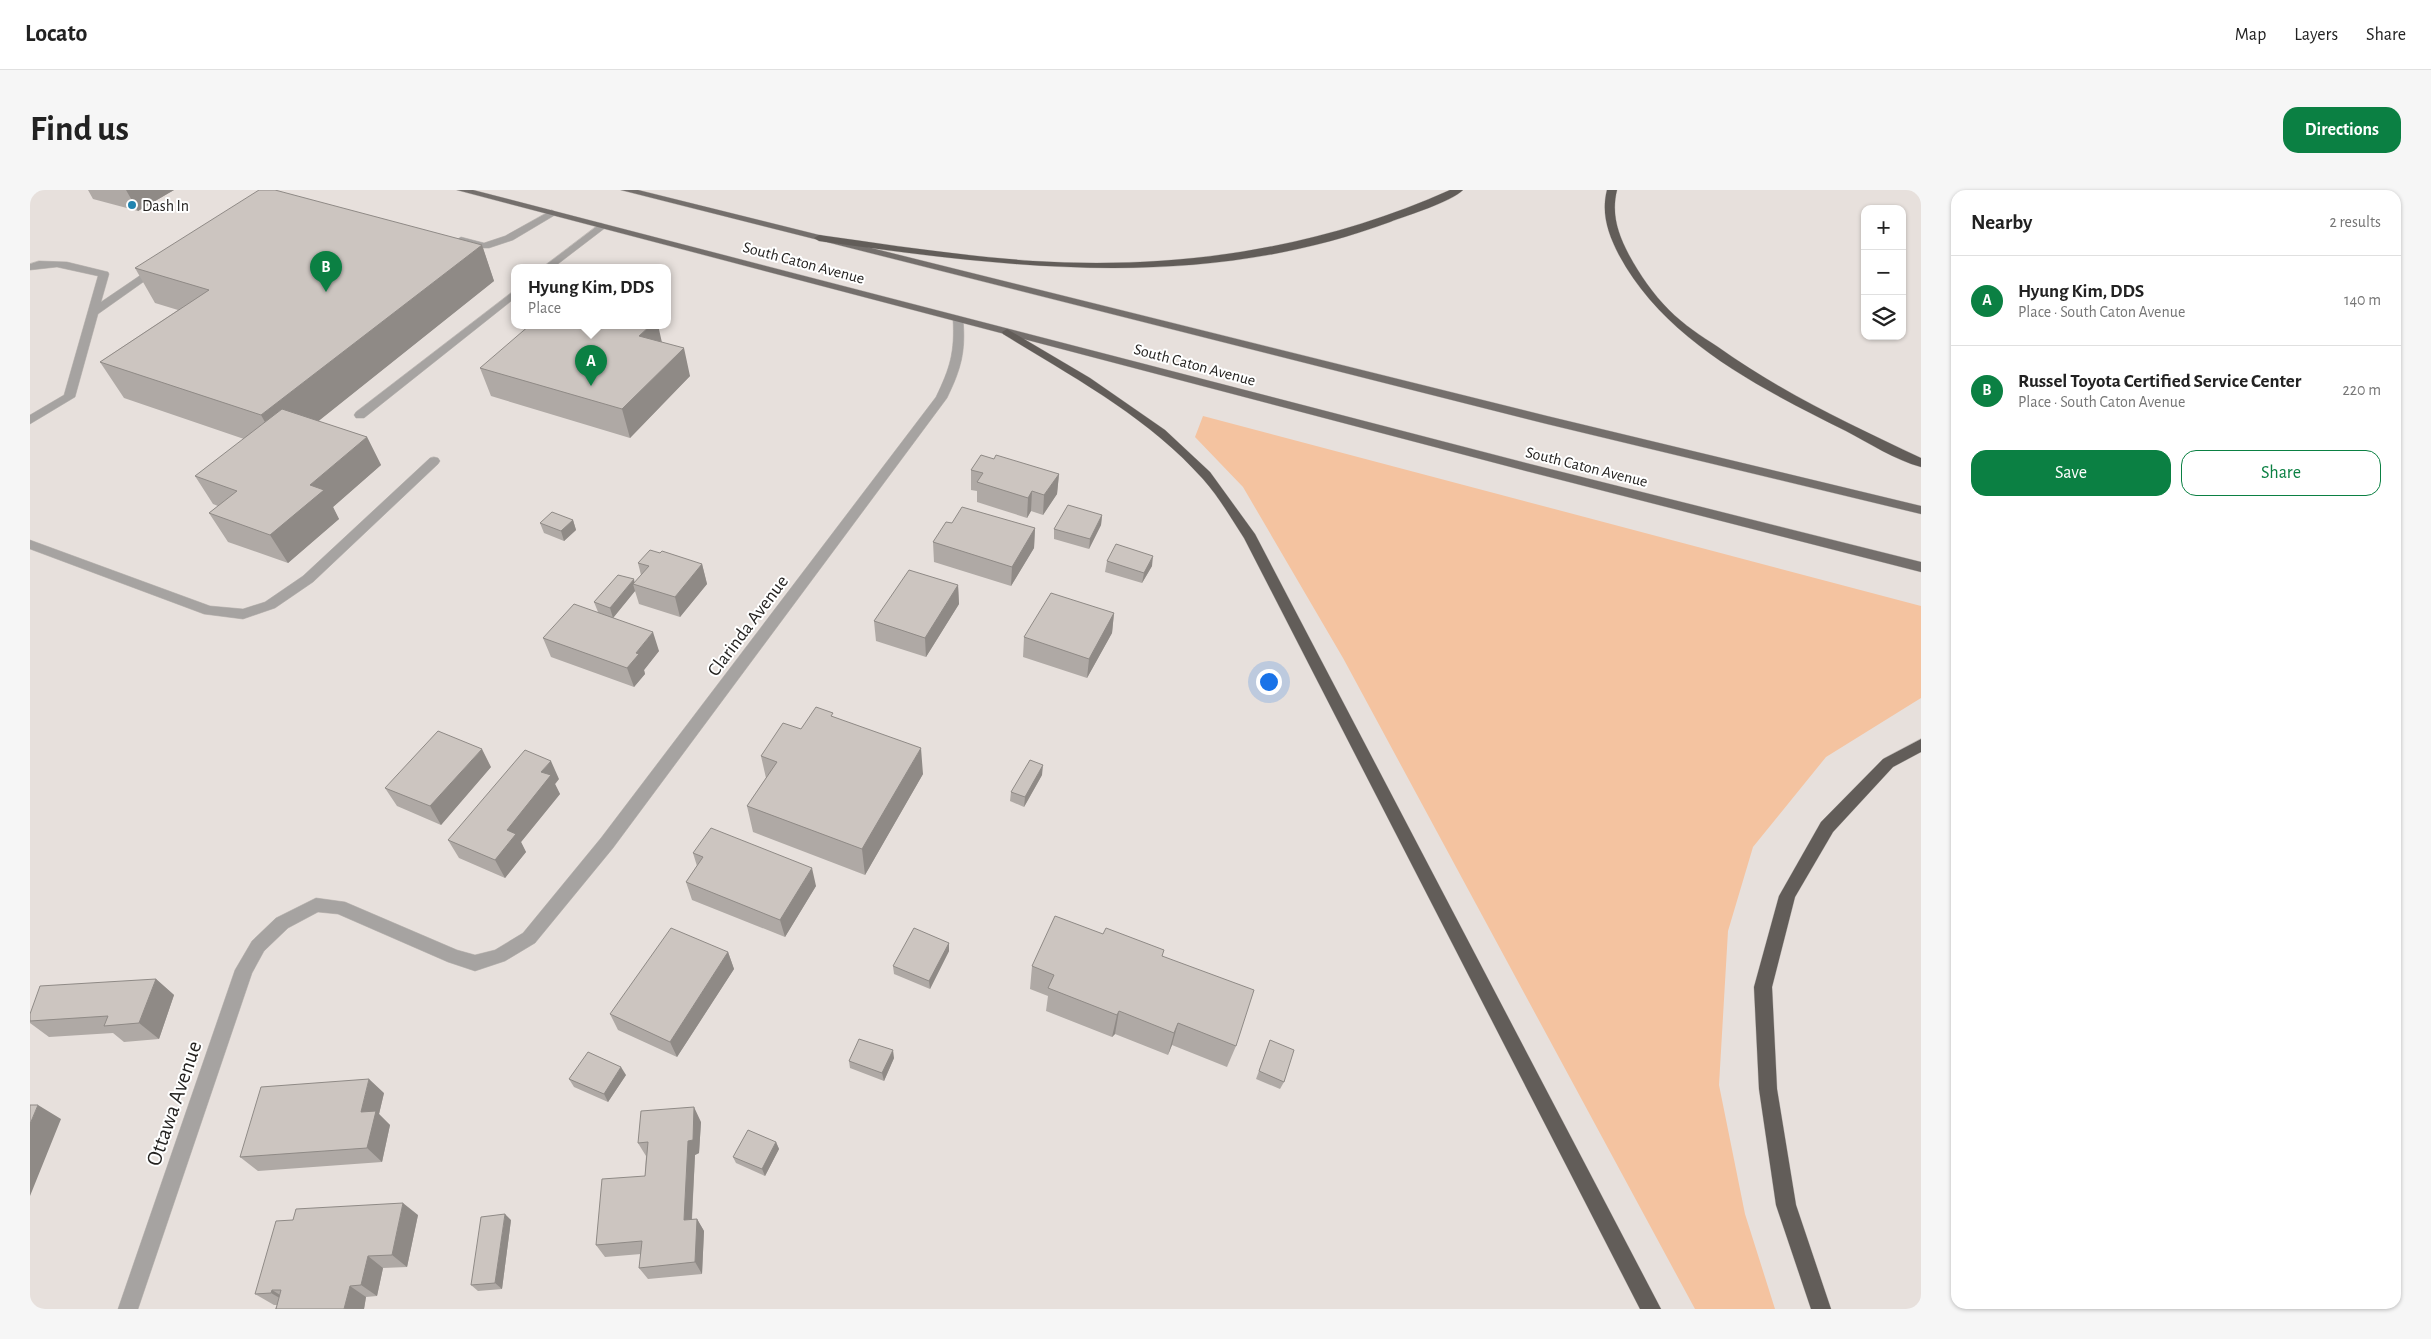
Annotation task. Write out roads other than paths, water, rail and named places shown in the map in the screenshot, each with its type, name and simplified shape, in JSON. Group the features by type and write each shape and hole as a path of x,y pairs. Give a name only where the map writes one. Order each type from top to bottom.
{"highway":[{"path":"819,238 952,256 1021,262 1105,266 1202,260 1299,245 1374,225 1458,190"},
{"path":"1612,190 1608,202 1614,237 1636,277 1667,314 1717,352 1759,379 1830,419 1921,462"},
{"path":"1008,332 1118,400 1168,437 1207,476 1250,537 1651,1309"},
{"path":"1821,1309 1786,1205 1768,1089 1763,987 1787,896 1827,827 1888,763 1921,744"}],"main road":[{"name":"South Caton Avenue","path":"462,190 1921,568"},
{"name":"South Caton Avenue","path":"635,191 1527,416 1921,510"}],"street":[{"path":"447,237 485,246 509,238 552,213"},
{"path":"552,264 601,226"},
{"path":"30,267 42,262 74,266 104,274 68,397 30,420"},
{"path":"92,313 164,263"},
{"path":"360,415 511,297"},
{"name":"Clarinda Avenue","path":"529,938 606,842 941,398 956,369 961,349 958,319"},
{"path":"30,544 209,610 243,614 270,605 308,579 434,461"},
{"name":"Ottawa Avenue","path":"128,1309 244,970 258,946 282,923 316,906 339,906 454,957 475,963 499,956 529,938"}],"place":[{"name":"Dash In","path":"132,205"},
{"name":"Russel Toyota Certified Service Center","path":"326,292"},
{"name":"Hyung Kim, DDS","path":"591,386"}]}
